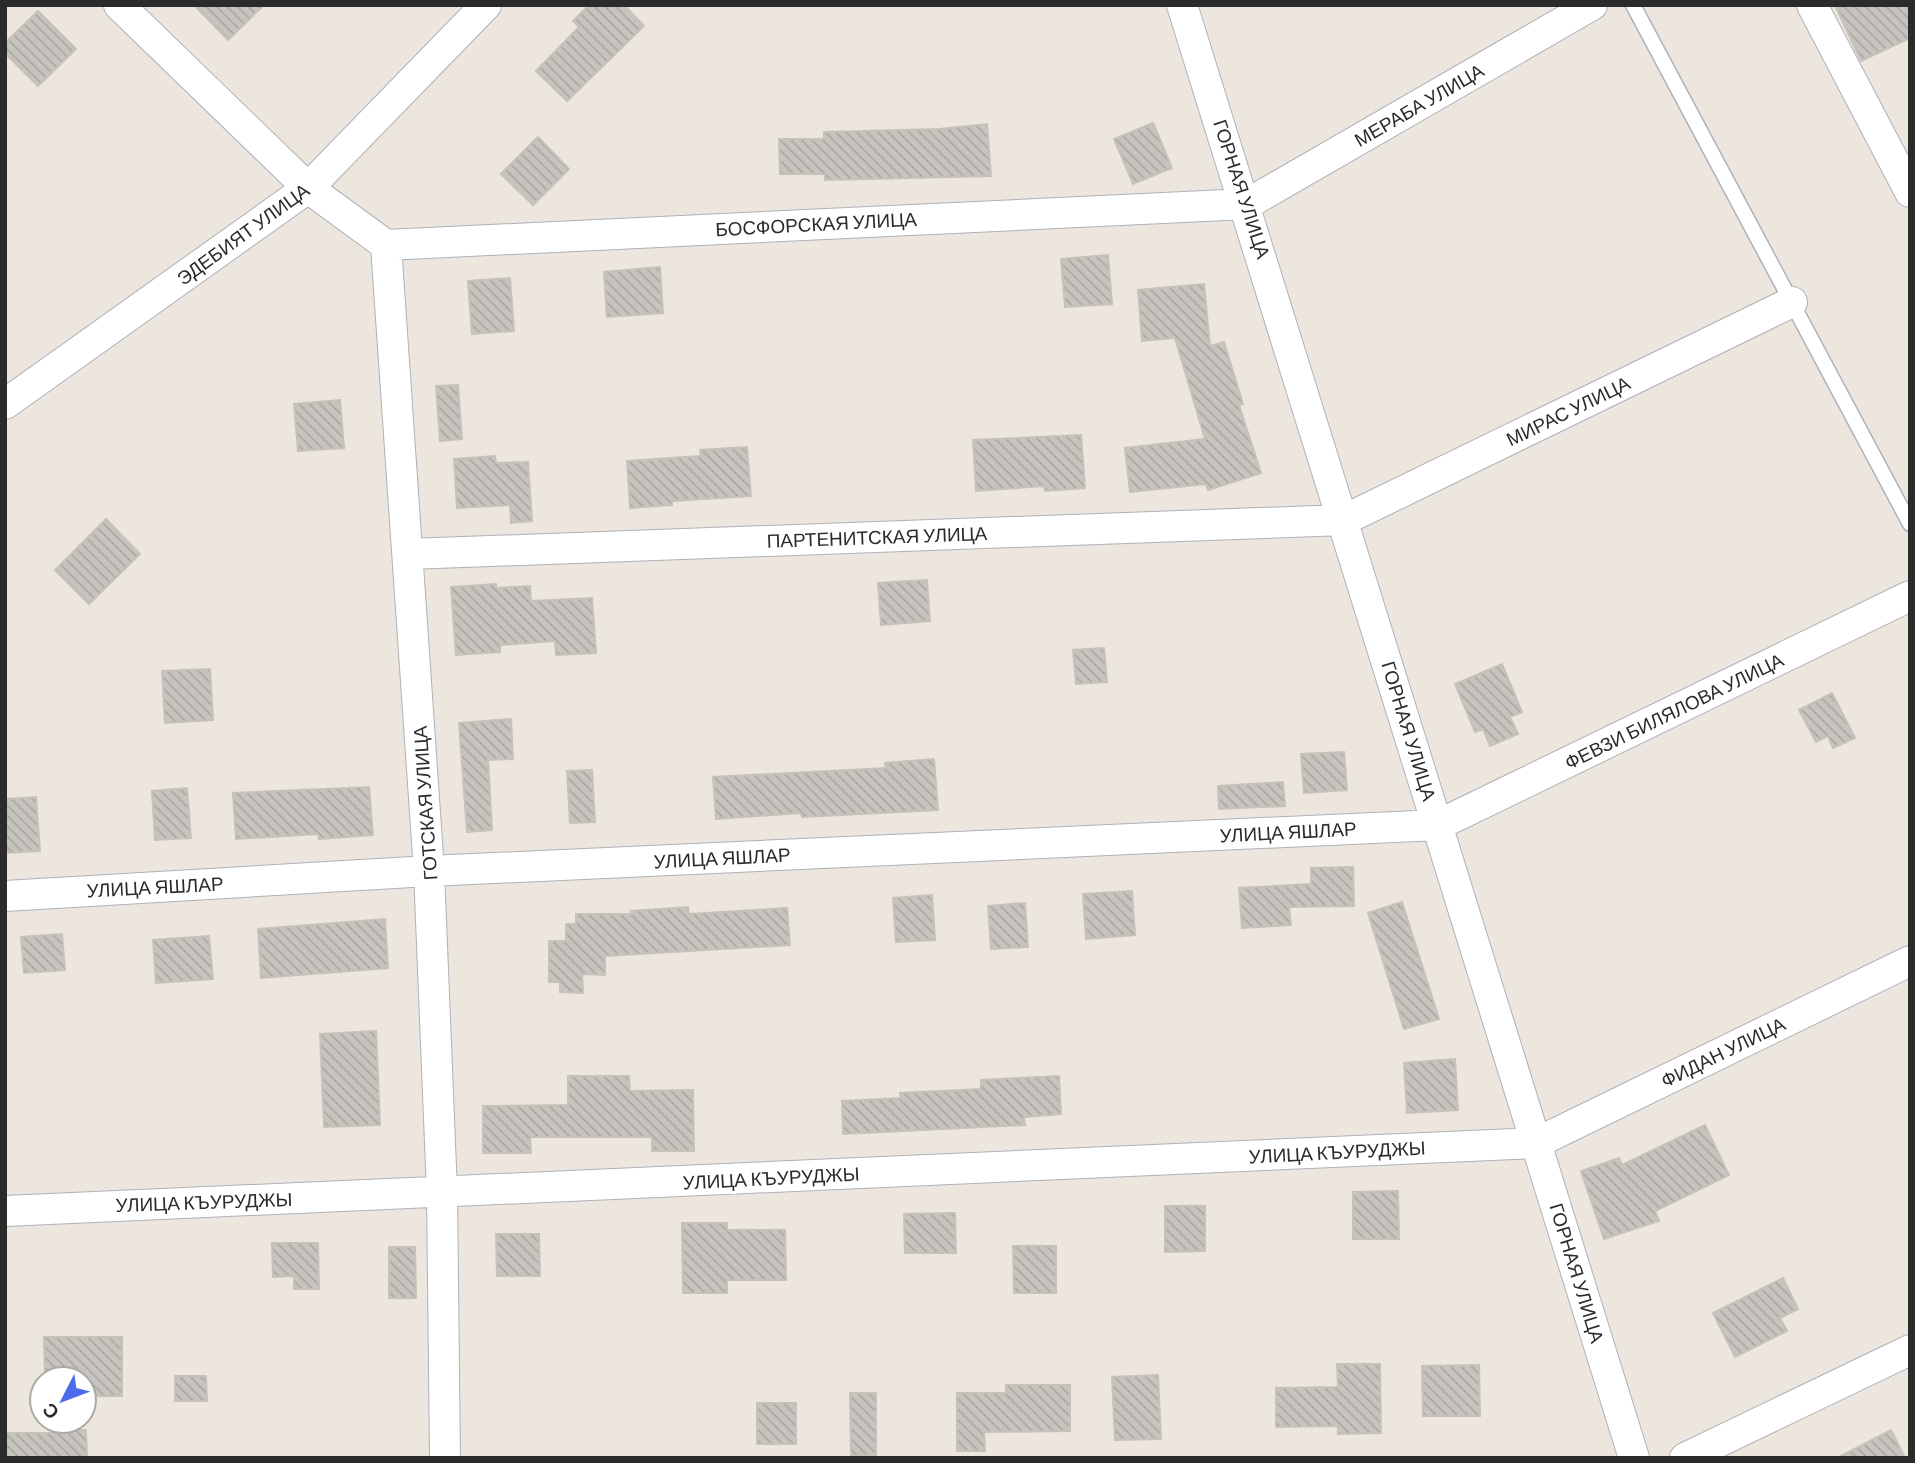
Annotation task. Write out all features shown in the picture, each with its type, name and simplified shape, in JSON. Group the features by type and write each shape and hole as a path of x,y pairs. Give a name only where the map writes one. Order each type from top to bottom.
{"street":[{"path":"119,5 242,121 308,188 386,245"},
{"name":"ЭДЕБИЯТ УЛИЦА","path":"5,404 308,188 485,5"},
{"name":"ГОРНАЯ УЛИЦА","path":"1182,5 1247,204 1634,1458"},
{"name":"МЕРАБА УЛИЦА","path":"1247,204 1592,5"},
{"path":"1812,5 1910,192"},
{"name":"БОСФОРСКАЯ УЛИЦА","path":"386,245 1247,204"},
{"name":"ГОТСКАЯ УЛИЦА","path":"386,245 429,871 442,1192 445,1458"},
{"name":"МИРАС УЛИЦА","path":"1344,520 1792,302"},
{"name":"ПАРТЕНИТСКАЯ УЛИЦА","path":"409,554 1344,520"},
{"name":"ФЕВЗИ БИЛЯЛОВА УЛИЦА","path":"1438,825 1910,596"},
{"name":"УЛИЦА ЯШЛАР","path":"5,896 429,871 1438,825"},
{"name":"ФИДАН УЛИЦА","path":"1536,1143 1910,961"},
{"name":"УЛИЦА КЪУРУДЖЫ","path":"5,1211 1536,1143"},
{"path":"1685,1458 1910,1350"}],"lane":[{"path":"1633,5 1910,524"}],"building":[{"path":"194,5 264,5 228,40"},
{"path":"589,5 624,5 644,26 567,101 536,71 579,27 573,21"},
{"path":"1835,5 1910,5 1910,38 1861,61"},
{"path":"38,11 76,49 38,86 5,53 5,43"},
{"path":"1153,123 1172,168 1133,184 1114,139"},
{"path":"987,124 991,176 825,180 825,174 780,174 779,139 824,139 824,132 939,129"},
{"path":"538,137 569,169 533,205 501,174"},
{"path":"1108,255 1112,304 1065,307 1061,259"},
{"path":"660,267 663,313 607,317 604,272"},
{"path":"510,278 514,331 472,334 468,281"},
{"path":"1204,284 1210,346 1224,342 1243,404 1239,405 1261,473 1208,490 1206,484 1130,492 1125,448 1205,439 1175,338 1142,341 1138,290"},
{"path":"458,385 462,439 440,441 436,386"},
{"path":"340,400 344,448 298,451 294,404"},
{"path":"1081,435 1085,488 1045,491 1044,486 976,491 973,440"},
{"path":"747,447 751,496 672,501 672,505 630,508 627,461 701,456 700,450"},
{"path":"495,456 496,463 528,462 532,521 511,523 510,505 457,508 454,459"},
{"path":"106,519 140,554 89,604 55,570"},
{"path":"927,580 930,621 881,625 878,583"},
{"path":"496,584 496,588 530,586 531,601 592,598 596,653 556,655 555,641 500,645 500,652 456,655 451,587"},
{"path":"1104,648 1107,682 1076,684 1073,650"},
{"path":"1502,664 1522,712 1510,717 1518,734 1490,746 1483,729 1475,732 1455,684"},
{"path":"210,669 213,720 165,723 162,671"},
{"path":"1832,693 1855,738 1833,748 1828,736 1816,742 1799,710"},
{"path":"511,719 513,759 488,760 492,830 467,832 459,723"},
{"path":"1344,752 1347,790 1304,793 1301,754"},
{"path":"934,759 938,810 802,817 801,813 716,819 713,777 886,768 885,763"},
{"path":"592,770 595,822 570,823 567,771"},
{"path":"1283,782 1285,806 1219,809 1218,786"},
{"path":"369,787 373,835 319,839 318,834 236,839 233,793"},
{"path":"187,788 191,838 155,840 152,791"},
{"path":"36,797 40,851 5,853 5,799"},
{"path":"1353,867 1354,906 1289,907 1291,925 1242,928 1239,888 1311,884 1311,868"},
{"path":"1132,891 1135,935 1086,939 1083,894"},
{"path":"932,895 935,940 896,942 893,898"},
{"path":"1402,902 1439,1019 1404,1029 1368,913"},
{"path":"1025,903 1028,947 991,949 988,906"},
{"path":"688,907 689,914 787,908 790,945 605,956 605,975 582,974 583,993 560,992 560,982 549,982 549,941 566,941 566,924 576,924 576,914 632,914 631,911"},
{"path":"385,919 388,968 261,978 258,929"},
{"path":"62,934 65,970 24,973 21,937"},
{"path":"209,936 213,979 156,983 153,940"},
{"path":"376,1031 380,1125 324,1127 320,1034"},
{"path":"1455,1059 1458,1110 1407,1113 1404,1063"},
{"path":"568,1076 629,1076 630,1091 693,1090 694,1151 652,1151 652,1137 530,1137 531,1153 483,1153 483,1106 568,1105"},
{"path":"1059,1076 1061,1114 1024,1117 1025,1125 843,1134 842,1101 901,1098 900,1093 981,1089 981,1080"},
{"path":"1705,1125 1729,1175 1655,1211 1659,1221 1604,1239 1581,1171 1619,1158 1622,1165"},
{"path":"1398,1191 1399,1239 1353,1239 1353,1192"},
{"path":"1165,1206 1205,1206 1205,1251 1165,1252"},
{"path":"955,1213 956,1253 905,1253 904,1214"},
{"path":"682,1223 727,1223 727,1230 785,1230 786,1280 727,1280 727,1293 683,1293"},
{"path":"496,1234 539,1234 540,1276 497,1276"},
{"path":"272,1243 318,1243 319,1289 294,1289 294,1276 273,1277"},
{"path":"1013,1246 1056,1246 1056,1293 1014,1293"},
{"path":"389,1247 415,1247 416,1298 389,1298"},
{"path":"1783,1278 1798,1309 1780,1318 1787,1331 1735,1357 1713,1313"},
{"path":"44,1337 122,1337 122,1396 98,1396 98,1365 45,1365"},
{"path":"1337,1364 1380,1364 1381,1433 1338,1434 1338,1426 1276,1427 1276,1388 1338,1387"},
{"path":"1479,1365 1480,1416 1423,1416 1422,1366"},
{"path":"1158,1375 1161,1439 1115,1440 1112,1377"},
{"path":"175,1376 206,1376 207,1401 175,1401"},
{"path":"1006,1385 1070,1385 1070,1431 984,1432 985,1451 957,1451 957,1393 1006,1393"},
{"path":"850,1393 876,1393 876,1455 851,1456"},
{"path":"757,1403 796,1403 796,1444 757,1444"},
{"path":"1891,1430 1905,1458 1837,1458"},
{"path":"5,1433 86,1435 87,1458 5,1458"}]}
